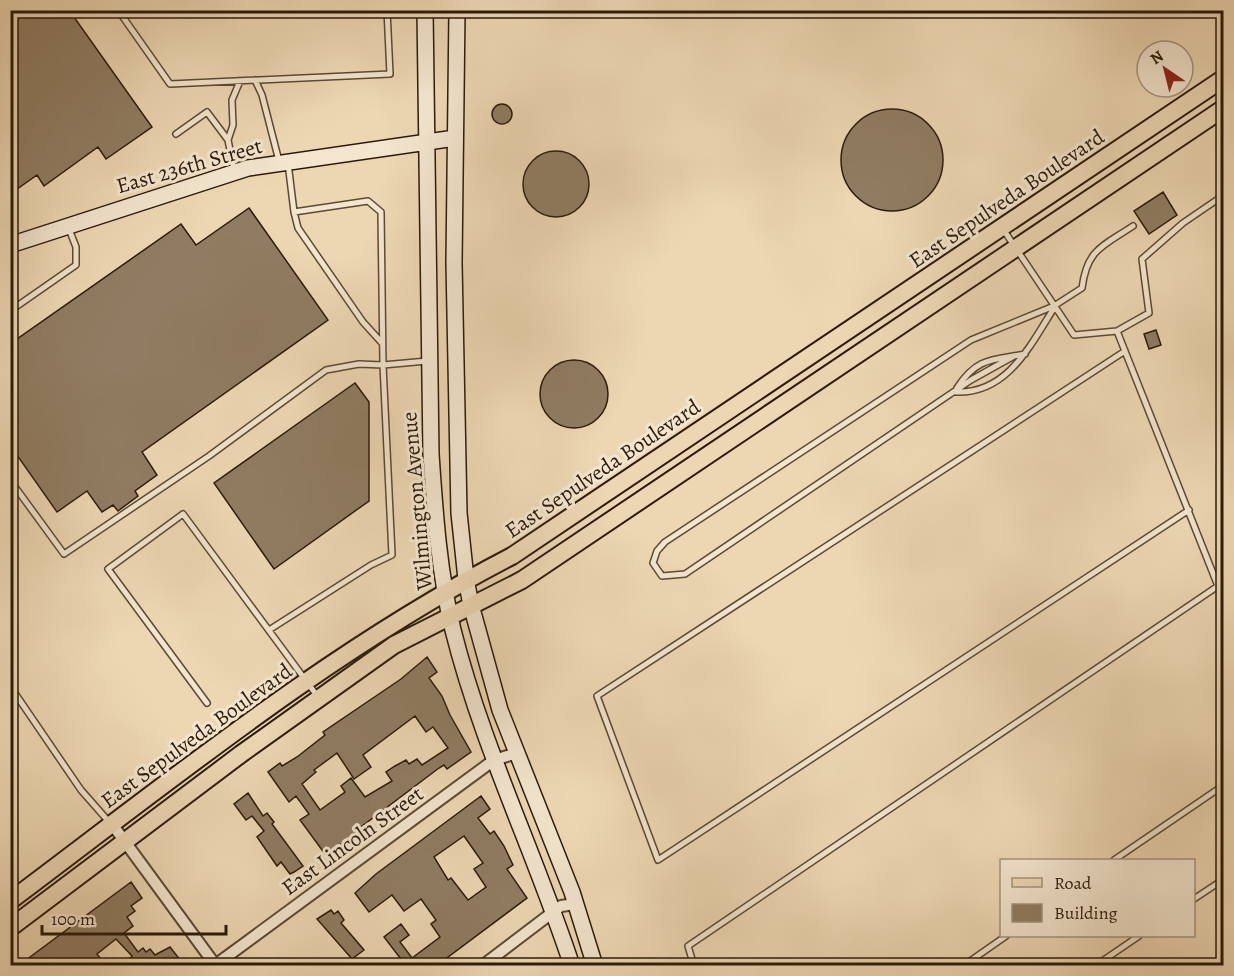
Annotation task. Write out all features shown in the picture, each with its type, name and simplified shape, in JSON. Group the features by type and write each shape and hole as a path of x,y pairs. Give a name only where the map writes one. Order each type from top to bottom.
{"main road":[{"name":"Wilmington Avenue","path":"425,10 429,361 435,515 446,591 478,717 554,912 572,966"},
{"name":"Wilmington Avenue","path":"457,10 454,263 458,503 466,579 500,710 575,904 595,966"},
{"name":"East Sepulveda Boulevard","path":"10,900 377,632 466,579 513,556 1224,78"},
{"name":"East Sepulveda Boulevard","path":"10,928 394,645 522,580 1224,108"},
{"name":"East 236th Street","path":"10,245 235,172 284,162 455,138"}],"street":[{"name":"East Lincoln Street","path":"215,965 494,760 517,753"},
{"path":"112,824 215,965"},
{"path":"482,966 561,906 575,904"}],"lane":[{"path":"118,10 170,84 390,74 387,10"},
{"path":"255,80 284,162 298,228 363,322 382,343"},
{"path":"228,140 233,125 232,100 240,81"},
{"path":"176,134 207,112 228,140 235,172"},
{"path":"1002,228 1074,335 1116,331 1149,313 1142,259 1183,223 1224,195"},
{"path":"269,630 371,564 392,555 382,343 381,212 368,201 294,212"},
{"path":"10,311 76,265 76,247 67,225"},
{"path":"1025,354 996,356 967,372 954,392 685,574 662,576 653,563 657,551 665,542 971,340 1054,306 1082,288 1085,266 1095,251 1133,226"},
{"path":"954,392 972,392 1006,376 1025,354 1054,306"},
{"path":"1116,331 1218,586 1224,593"},
{"path":"1125,351 597,696 658,860 1189,510"},
{"path":"10,480 64,554 209,456 326,370 359,364 383,365 429,361"},
{"path":"207,703 108,569 183,514 320,698"},
{"path":"694,966 688,946 1218,586"},
{"path":"10,686 81,790 112,824"},
{"path":"1117,859 1224,785"},
{"path":"1195,898 1224,879"},
{"path":"963,966 1005,937"},
{"path":"1095,966 1138,937"}],"building":[{"path":"10,10 69,10 152,127 106,159 98,147 44,186 37,175 10,194"},
{"path":"502,104 509,107 512,114 509,121 502,124 495,121 492,114 495,107"},
{"path":"892,109 912,113 928,124 939,140 943,160 939,180 928,196 912,207 892,211 872,207 856,196 845,180 841,160 845,140 856,124 872,113"},
{"path":"556,151 569,154 579,161 586,171 589,184 586,197 579,207 569,214 556,217 543,214 533,207 526,197 523,184 526,171 533,161 543,154"},
{"path":"1163,192 1177,215 1149,234 1134,211"},
{"path":"249,208 328,320 142,452 157,475 135,491 138,496 118,511 113,505 102,512 87,491 57,512 17,455 10,460 10,344 181,224 196,245"},
{"path":"1156,330 1161,345 1149,349 1144,334"},
{"path":"574,360 587,363 598,370 605,381 608,394 605,407 598,418 587,425 574,428 561,425 550,418 543,407 540,394 543,381 550,370 561,363"},
{"path":"355,383 369,402 369,501 274,569 214,483"},
{"path":"427,657 437,672 429,678 442,696 471,752 447,769 444,765 439,768 357,830 359,833 325,854 300,820 309,814 296,796 289,802 268,772 280,763 282,766 297,757 325,735 323,732 401,679","holes":["415,716 426,732 433,727 448,748 422,765 417,759 409,764 406,760 395,766 386,772 392,781 365,797 351,778 341,786 345,792 320,810 302,784 316,772 314,770 337,753 354,779 371,767 363,755"]},
{"path":"248,793 263,816 267,813 274,822 272,824 303,866 294,872 290,874 281,862 277,866 257,837 264,831 252,816 246,820 234,804"},
{"path":"481,796 490,809 478,818 490,834 494,831 504,846 513,865 507,869 527,898 436,966 401,966 404,963 384,937 401,924 409,935 400,942 412,958 440,937 431,924 436,920 421,899 404,911 392,895 369,912 355,893 376,874","holes":["464,836 483,863 474,869 486,887 468,900 451,878 448,880 434,857"]},
{"path":"131,882 142,898 131,906 135,911 127,917 133,926 124,933 138,952 143,948 146,952 150,949 155,955 170,947 181,961 174,966 135,966 130,958 132,956 116,939 97,954 106,966 18,966"},
{"path":"331,910 334,914 338,911 344,920 341,923 364,950 352,959 317,919"}]}
